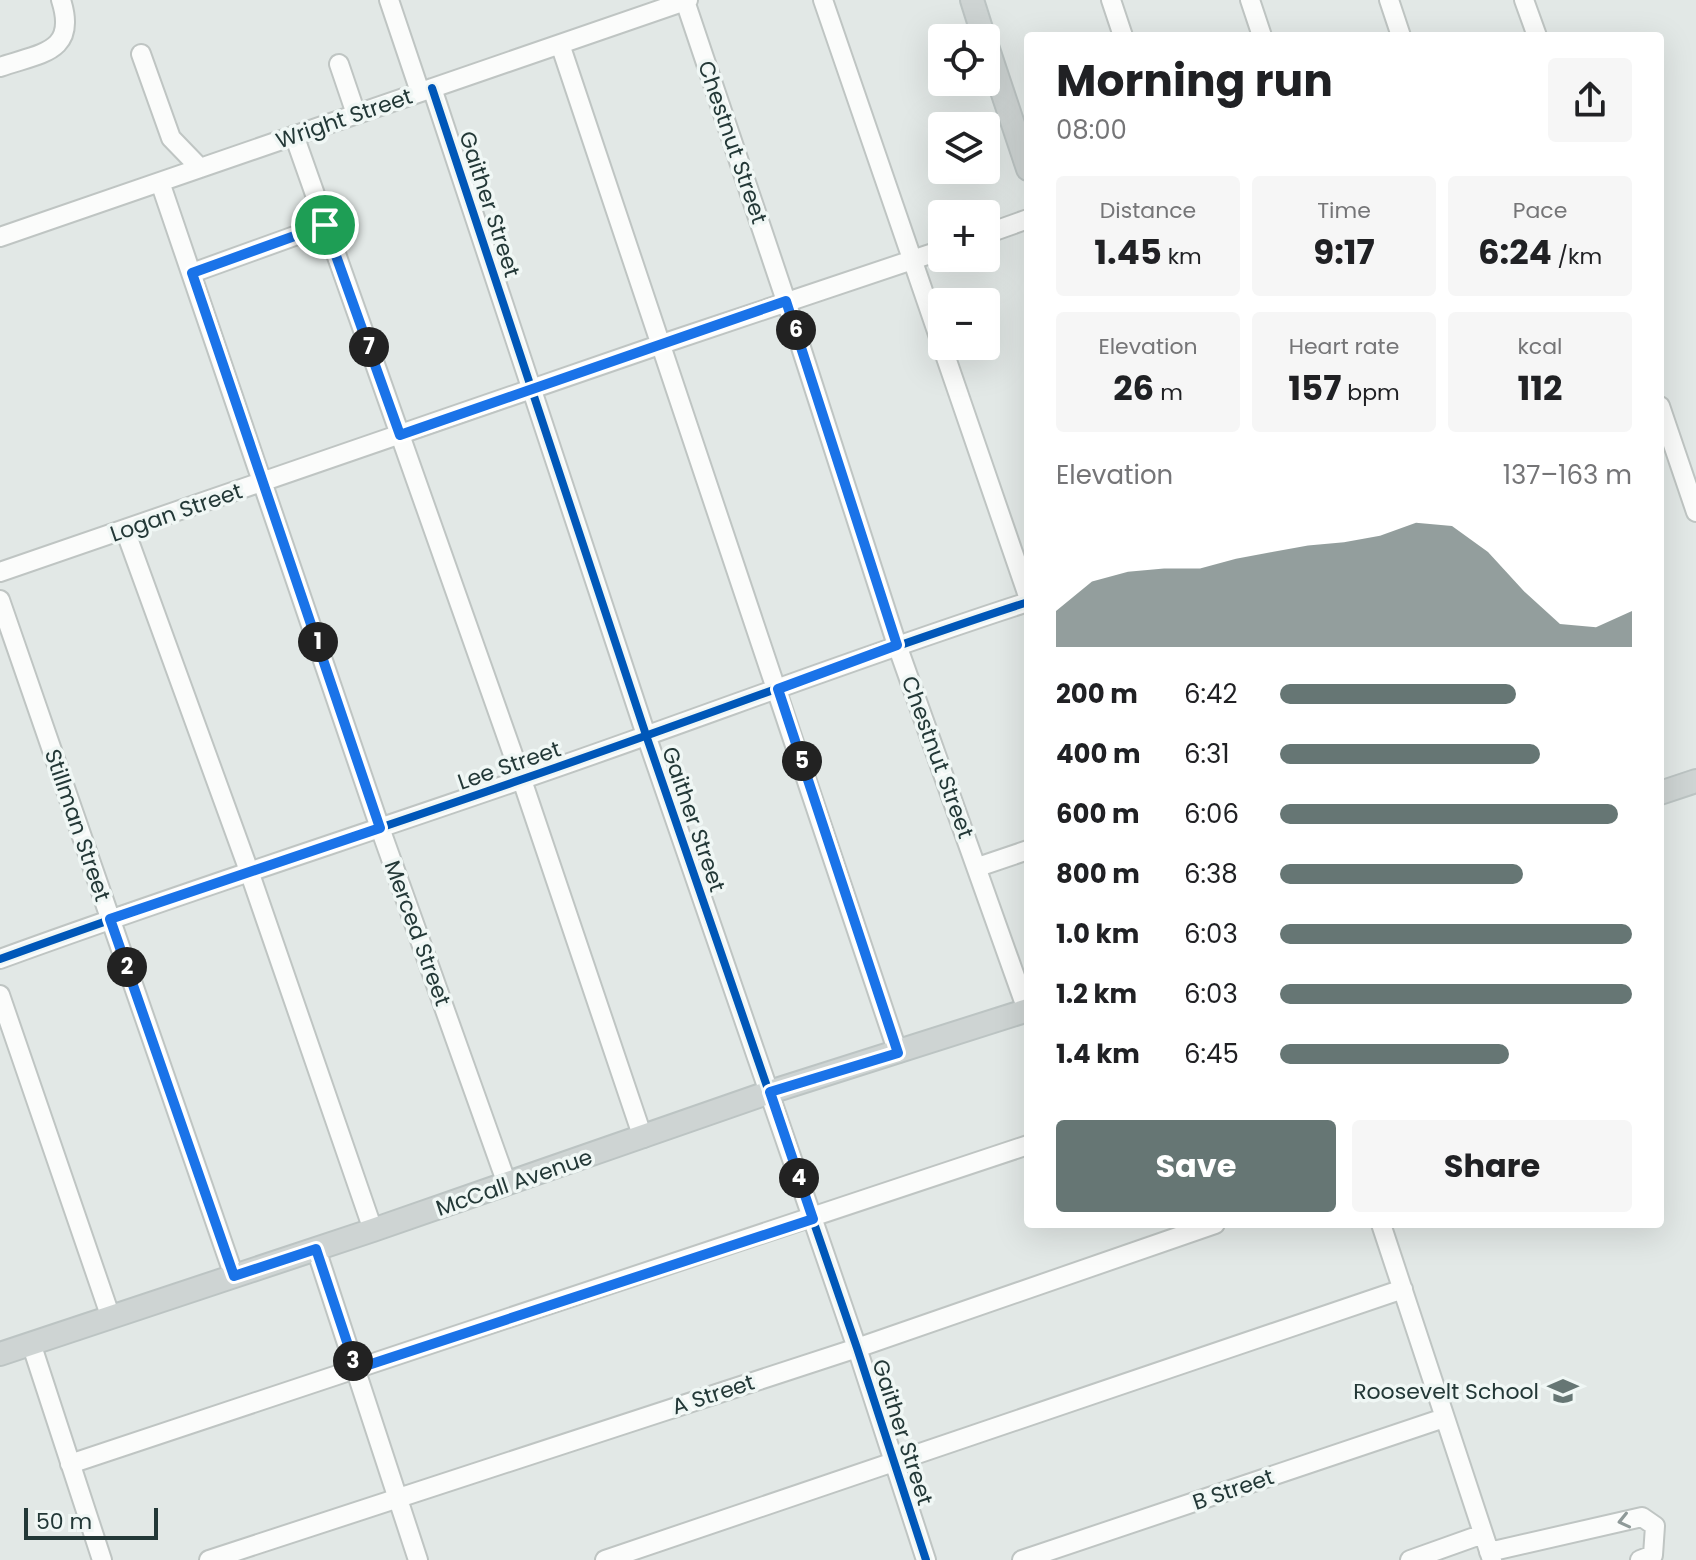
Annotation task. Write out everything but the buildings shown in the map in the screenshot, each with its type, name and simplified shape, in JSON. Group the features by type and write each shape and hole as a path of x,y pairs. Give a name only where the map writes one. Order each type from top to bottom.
{"main road":[{"path":"972,0 980,24"},
{"path":"1000,85 1024,157"},
{"path":"1664,792 1696,781"},
{"name":"McCall Avenue","path":"0,1354 373,1230 770,1092 1024,1011"}],"street":[{"path":"0,67 44,52 59,43 67,30 61,0"},
{"name":"Gaither Street","path":"389,0 426,90 533,389 646,735 857,1348 926,1560"},
{"name":"Wright Street","path":"0,237 686,0"},
{"name":"Chestnut Street","path":"686,0 897,645 1024,999"},
{"path":"823,0 928,305"},
{"path":"1111,0 1122,32"},
{"path":"1250,0 1261,32"},
{"path":"1389,0 1400,32"},
{"path":"1524,0 1536,32"},
{"path":"560,44 898,1053"},
{"path":"141,54 171,138 200,168"},
{"path":"339,64 356,114"},
{"path":"294,135 522,780 643,1138"},
{"name":"Merced Street","path":"160,182 380,828 507,1184"},
{"path":"1000,229 1024,220"},
{"path":"192,273 325,225"},
{"name":"Logan Street","path":"0,572 786,301 928,255"},
{"path":"947,360 1024,587"},
{"path":"1664,418 1696,512"},
{"path":"125,530 249,871 373,1230"},
{"name":"Stillman Street","path":"0,600 234,1276"},
{"name":"Lee Street","path":"0,959 249,871 522,780 1024,600"},
{"path":"978,867 1024,851"},
{"path":"0,995 111,1318"},
{"path":"70,1464 1024,1146"},
{"name":"A Street","path":"209,1560 857,1348 1203,1228"},
{"path":"1382,1228 1488,1549"},
{"path":"316,1249 418,1560"},
{"path":"605,1560 1403,1289"},
{"path":"31,1343 102,1560"},
{"name":"B Street","path":"1022,1560 1444,1418"},
{"path":"1410,1560 1488,1549 1642,1517 1655,1526 1656,1539 1653,1555 1640,1560"}],"cycle path":[{"path":"432,88 646,735 857,1348 926,1560"},
{"path":"0,959 1024,603"}],"place":[{"name":"Roosevelt School","path":"1563,1391"}],"route":[{"path":"325,225 400,435 786,301 897,645 778,689 898,1053 770,1092 813,1219 356,1369 316,1249 234,1276 110,919 380,828 192,273 325,225"}]}
